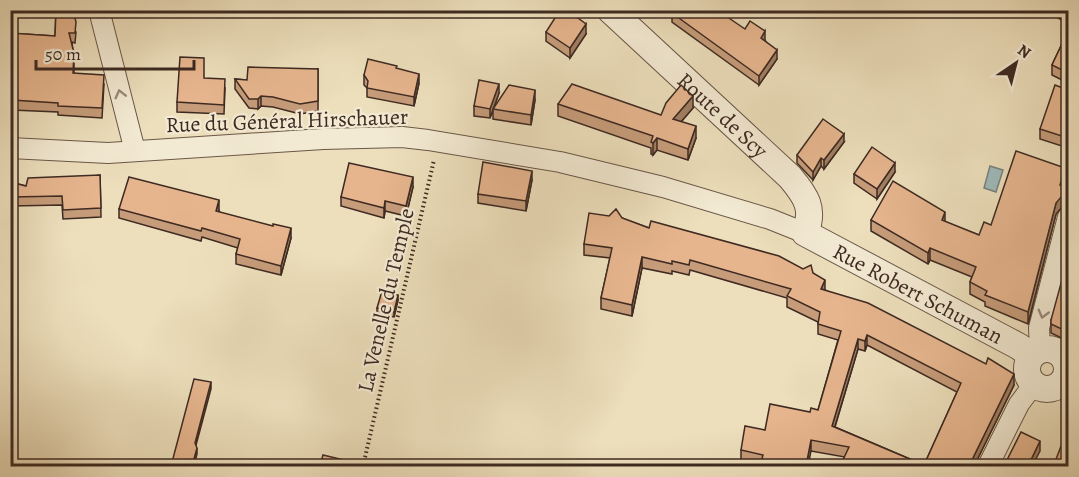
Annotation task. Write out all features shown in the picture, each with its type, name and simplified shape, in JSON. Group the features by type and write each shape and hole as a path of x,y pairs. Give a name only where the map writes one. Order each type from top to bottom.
{"street":[{"path":"99,10 135,151"},
{"name":"Route de Scy","path":"610,10 801,190 810,208 810,220 805,233"},
{"name":"Rue du Général Hirschauer","path":"10,148 92,153 324,139 402,137 560,162 663,187 770,219 805,233"},
{"path":"1036,352 1039,328 1068,217"},
{"name":"Rue Robert Schuman","path":"805,233 1018,345 1036,352"},
{"path":"1052,349 1066,361 1068,373 1060,385 1053,388 1040,388 1034,384 1027,373 1028,360 1036,352 1052,349"},
{"path":"988,466 1019,404 1034,384"}],"path":[{"name":"La Venelle du Temple","path":"363,466 438,141"}],"water":[{"path":"990,166 1003,170 996,192 984,188"}],"building":[{"path":"56,10 73,10 76,22 75,33 69,33 74,53 73,73 104,75 102,108 58,106 58,103 12,100 13,72 10,72 10,33 55,36"},
{"path":"560,10 567,10 586,24 570,48 546,32"},
{"path":"717,10 745,29 750,21 765,31 761,38 777,50 759,76 672,13"},
{"path":"1068,31 1068,73 1052,65"},
{"path":"180,57 204,58 204,78 225,79 224,105 177,102"},
{"path":"368,59 419,74 414,97 367,88 368,81 364,75"},
{"path":"248,67 318,69 318,101 300,104 273,97 261,96 258,99 249,99 235,79 247,80"},
{"path":"479,80 499,84 490,109 474,106"},
{"path":"572,84 661,115 666,103 681,85 693,96 673,119 696,126 688,149 657,138 653,143 651,142 653,136 558,104"},
{"path":"509,85 535,90 531,115 493,109"},
{"path":"1055,85 1068,90 1068,138 1040,129"},
{"path":"823,119 844,134 824,160 821,158 813,172 797,155"},
{"path":"872,147 895,163 877,189 854,174"},
{"path":"1016,151 1065,168 1060,185 1064,187 1062,196 1056,203 1028,312 985,295 987,291 970,282 976,267 930,248 928,253 871,220 893,181 945,212 942,220 979,235 984,222 991,225"},
{"path":"483,162 532,171 526,201 478,194"},
{"path":"349,163 413,177 406,206 385,201 384,208 341,197"},
{"path":"100,175 101,208 63,210 62,196 12,197 10,203 10,182 26,186 28,178"},
{"path":"129,177 219,200 216,211 273,226 273,224 291,228 281,266 236,254 240,239 119,209"},
{"path":"616,209 622,218 649,228 651,221 779,256 803,269 811,265 813,273 825,280 821,289 868,303 986,364 988,358 1014,374 969,466 846,466 841,464 849,447 811,440 806,466 760,466 763,455 741,450 745,426 765,430 770,404 810,412 811,408 818,410 841,331 818,324 820,312 787,296 791,289 690,260 689,265 672,261 672,264 642,257 632,305 601,298 612,248 584,244 589,213 609,216","holes":["867,335 961,383 924,465 832,426 858,339 865,341"]},
{"path":"1063,276 1068,277 1068,332 1051,324"},
{"path":"382,291 398,295 394,312 377,308"},
{"path":"194,379 211,382 195,443 197,448 192,466 171,466"},
{"path":"1068,430 1068,466 1055,462"},
{"path":"1021,432 1040,441 1028,466 1004,466"},
{"path":"323,455 357,463 356,466 320,466"}]}
